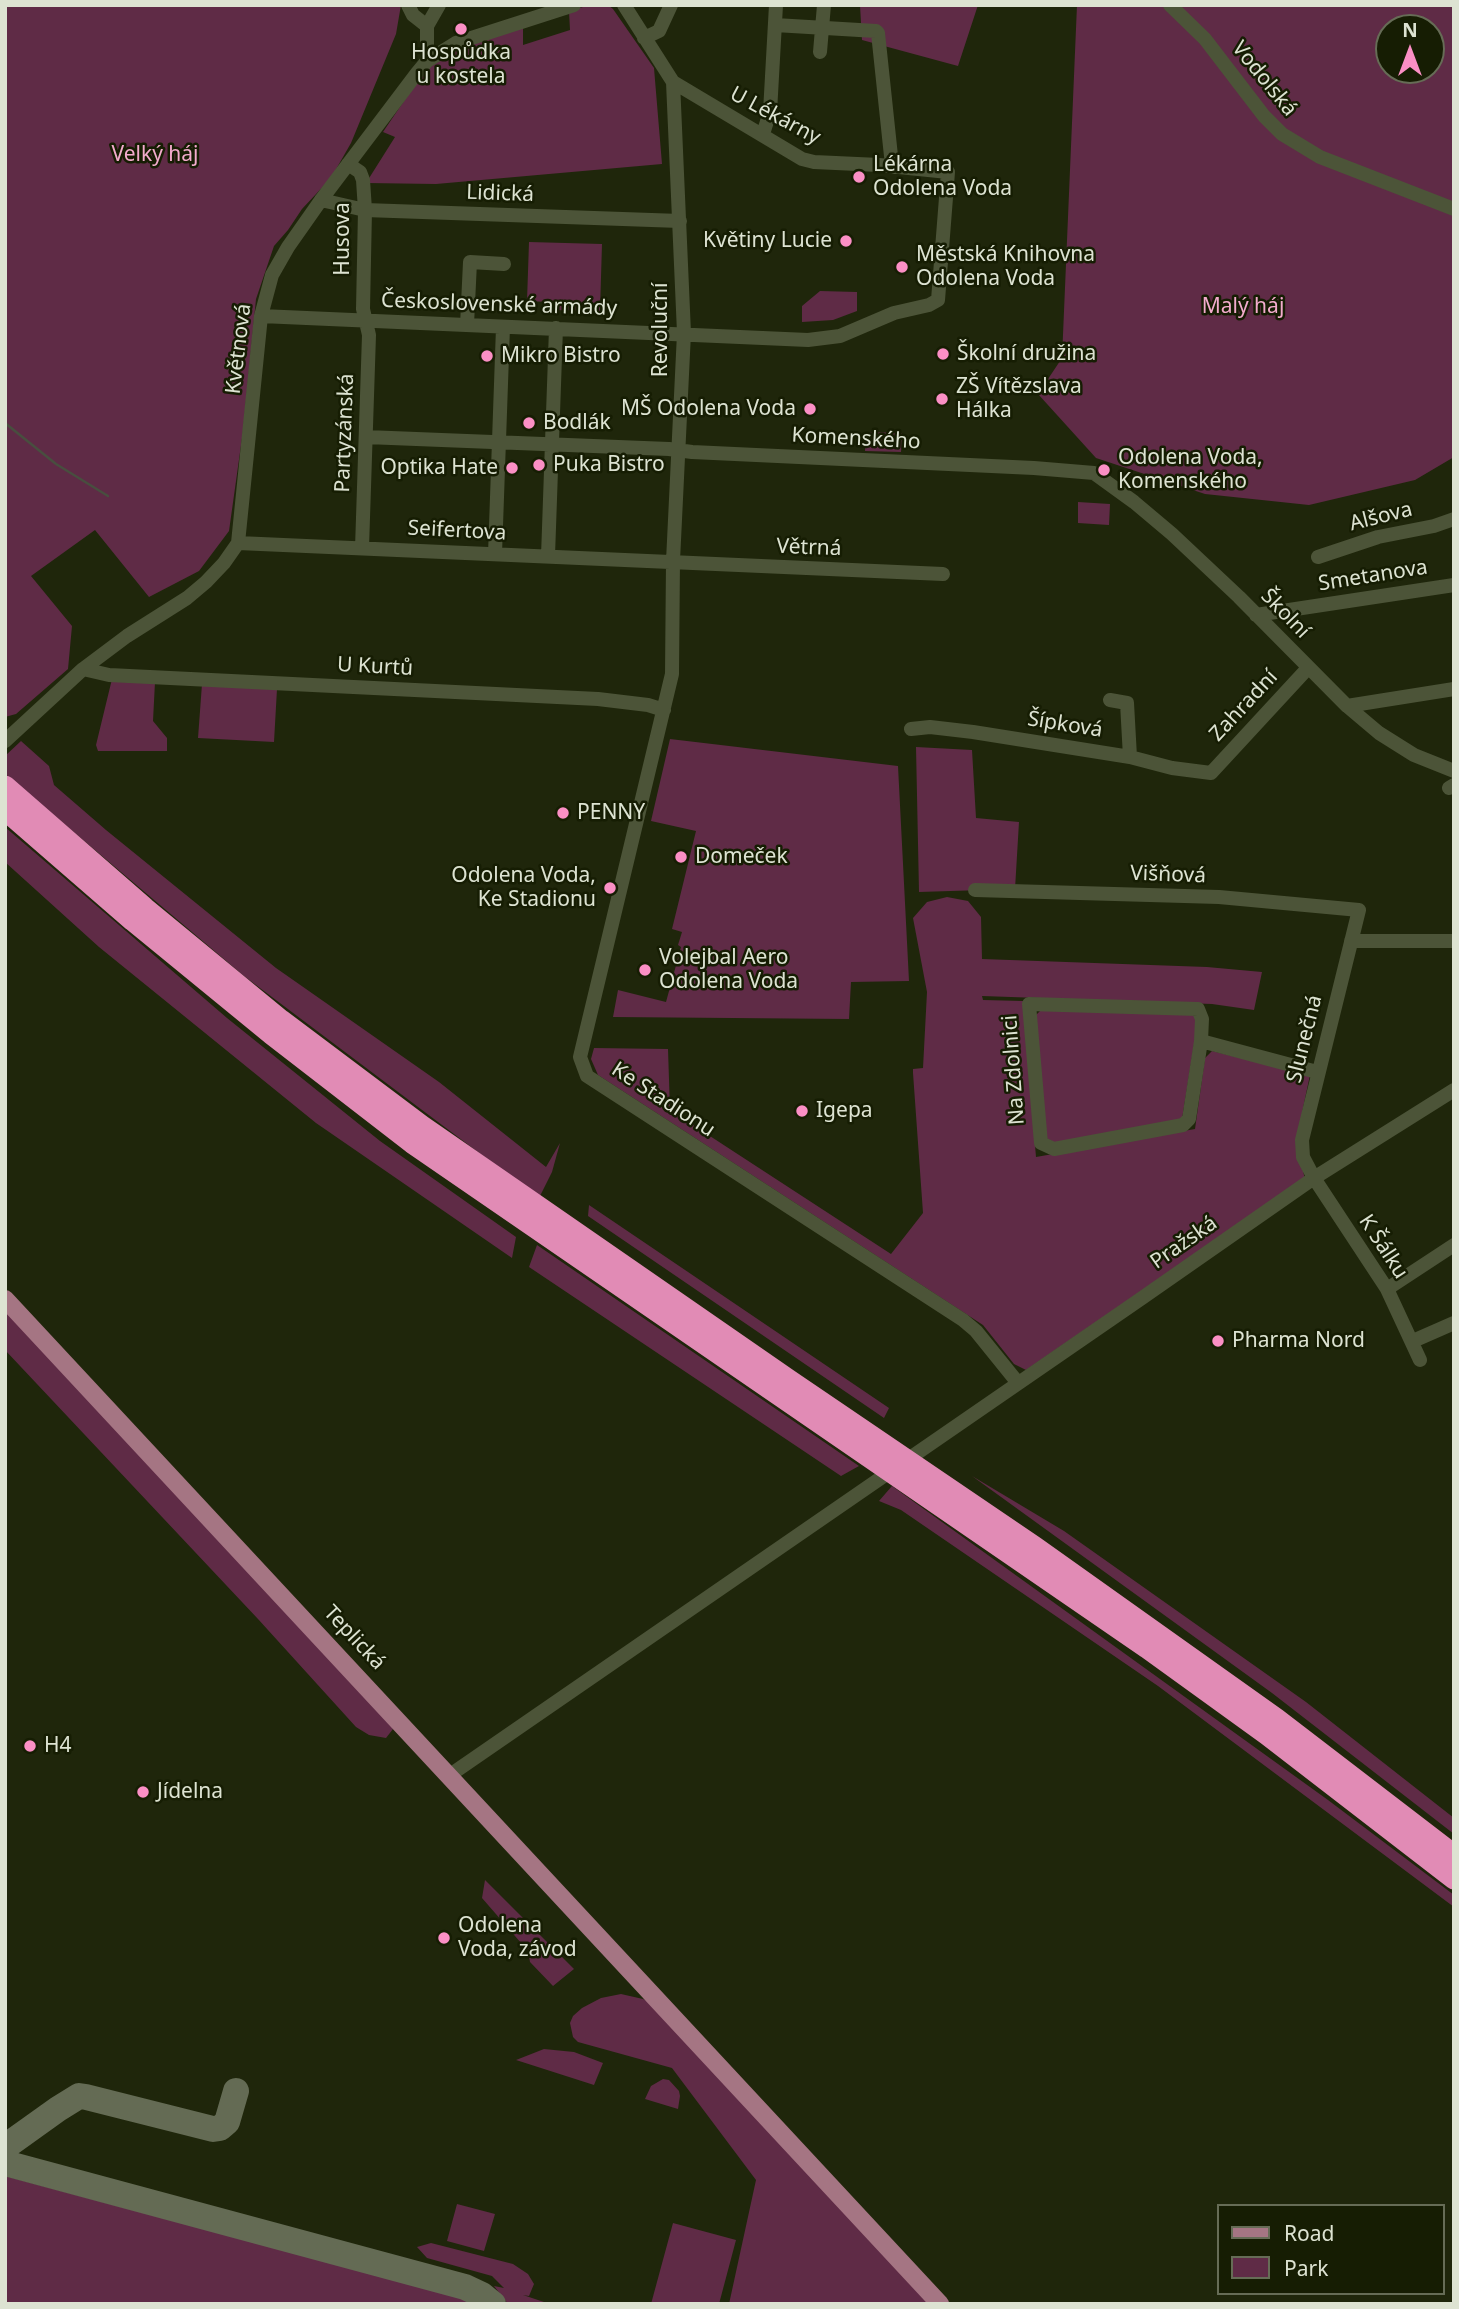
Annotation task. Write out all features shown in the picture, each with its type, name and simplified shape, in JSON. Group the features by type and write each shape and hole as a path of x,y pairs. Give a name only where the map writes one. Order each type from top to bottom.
{"highway":[{"path":"5,786 281,1020 422,1126 1035,1547 1277,1719 1454,1855"},
{"path":"5,810 133,921 271,1034 412,1143 1136,1641 1266,1734 1454,1879"}],"main road":[{"name":"Teplická","path":"5,1299 940,2304"}],"street":[{"path":"408,5 413,15 427,26"},
{"path":"427,61 427,26 439,5"},
{"name":"Květnová","path":"238,543 261,316 272,275 288,247 427,61 456,43 476,35 574,5"},
{"path":"624,5 673,82"},
{"path":"644,38 659,31 671,5"},
{"path":"763,134 770,112 776,5"},
{"path":"820,52 824,5"},
{"name":"Vodolská","path":"1170,5 1205,39 1264,116 1282,134 1320,157 1454,209"},
{"path":"775,25 878,33 894,167"},
{"name":"U Lékárny","path":"673,82 802,159 948,172 938,300"},
{"name":"Revoluční","path":"664,710 672,674 673,561 684,333 673,82"},
{"name":"Husova","path":"348,164 360,172 363,180 363,309 366,320"},
{"name":"Lidická","path":"321,200 365,210 680,221"},
{"path":"467,325 470,262 504,264"},
{"name":"Československé armády","path":"261,316 808,340 840,336 894,313 938,300"},
{"name":"Partyzánská","path":"362,548 369,334 366,320"},
{"path":"495,554 503,327"},
{"path":"548,556 556,328"},
{"name":"Komenského","path":"366,437 680,450 1094,473"},
{"name":"Školní","path":"1094,473 1162,526 1347,706 1379,733 1414,755 1454,771"},
{"name":"Alšova","path":"1318,557 1378,537 1434,526 1454,519"},
{"path":"8,738 83,669 127,636 187,598 225,563 238,543"},
{"name":"Seifertova","path":"238,543 673,561"},
{"name":"Větrná","path":"673,561 782,569 943,574"},
{"name":"Smetanova","path":"1256,615 1454,585"},
{"name":"Zahradní","path":"1211,773 1308,668"},
{"name":"U Kurtů","path":"83,669 109,675 598,699 648,705 664,710"},
{"path":"1347,706 1454,689"},
{"path":"1110,700 1127,703 1130,757"},
{"name":"Ke Stadionu","path":"664,710 580,1057 587,1076 963,1320 976,1331 1018,1382"},
{"name":"Šípková","path":"911,729 930,727 973,732 1211,773"},
{"name":"Višňová","path":"975,890 1219,897 1359,910"},
{"name":"Slunečná","path":"1314,1178 1303,1157 1302,1140 1359,910"},
{"path":"1352,941 1454,941"},
{"name":"Na Zdolnici","path":"1029,1004 1198,1009 1202,1018 1201,1041 1189,1119 1183,1125 1054,1149 1041,1143 1029,1004"},
{"path":"1201,1041 1317,1072"},
{"name":"Pražská","path":"450,1775 1314,1178 1442,1095 1454,1090"},
{"name":"K Šálku","path":"1314,1178 1387,1289 1420,1360"},
{"path":"1387,1289 1454,1245"},
{"path":"1412,1341 1454,1323"}],"green space":[{"name":"Velký háj","path":"5,5 401,5 396,34 351,143 331,178 302,209 274,246 256,299 243,431 229,531 199,571 149,597 95,530 31,576 72,626 68,669 16,714 5,717"},
{"path":"590,5 608,5 613,9 654,68 662,164 436,184 366,183 395,137 383,132 435,59 495,33 523,25 523,45 570,30 569,11"},
{"path":"860,5 978,5 958,66 862,40"},
{"name":"Malý háj","path":"1077,5 1454,7 1454,457 1415,480 1309,505 1205,494 1096,458 1038,394 1062,358"},
{"path":"529,242 602,244 600,311 550,310 549,302 527,301"},
{"path":"820,291 857,292 857,311 833,320 802,322 802,306"},
{"path":"866,432 902,433 901,452 865,451"},
{"path":"1078,502 1110,504 1109,525 1078,523"},
{"path":"112,679 155,682 153,721 167,738 167,751 98,751 96,745"},
{"path":"202,684 277,689 274,742 198,738"},
{"path":"670,739 898,766 909,981 851,982 849,1019 613,1017 618,990 666,1002 681,947 678,945 682,932 672,929 696,831 651,821"},
{"path":"21,741 49,766 54,785 276,968 439,1082 546,1167 560,1143 552,1172 539,1198 244,976 5,774 5,756"},
{"path":"916,747 972,750 976,818 1019,822 1015,889 919,892"},
{"path":"5,827 227,1018 380,1141 516,1237 512,1258 316,1123 99,947 5,862"},
{"path":"947,897 968,901 981,917 982,959 1207,967 1262,972 1254,1010 1212,1004 982,996 983,1000 1023,1001 1036,1157 1195,1129 1205,1058 1212,1051 1310,1075 1296,1155 1299,1155 1305,1179 1026,1370 1014,1364 983,1325 598,1075 591,1059 594,1048 668,1049 670,1110 891,1254 923,1213 913,1069 923,1068 927,992 913,918 927,902"},
{"path":"1041,1010 1193,1015 1198,1020 1182,1119 1055,1143 1046,1138 1036,1015"},
{"path":"589,1205 889,1408 884,1418 588,1216"},
{"path":"537,1245 859,1466 841,1476 529,1267"},
{"path":"5,1307 388,1718 393,1729 386,1738 369,1735 356,1727 5,1350"},
{"path":"972,1476 1064,1531 1306,1702 1454,1818 1454,1834 1272,1693"},
{"path":"892,1486 1328,1800 1454,1895 1454,1907 1158,1686 901,1510 879,1501"},
{"path":"485,1880 574,1969 553,1986 530,1962 528,1951 482,1898"},
{"path":"621,1994 643,1999 654,2005 931,2304 729,2304 756,2180 672,2068 578,2042 573,2037 570,2023 573,2016 601,1998"},
{"path":"544,2049 574,2052 603,2063 594,2085 516,2060"},
{"path":"663,2079 669,2080 679,2091 678,2109 645,2099 651,2086"},
{"path":"5,2176 462,2298 475,2304 5,2304"},
{"path":"457,2204 495,2214 484,2251 447,2241"},
{"path":"673,2223 736,2240 719,2304 651,2304"},
{"path":"431,2243 513,2264 528,2274 534,2284 529,2296 523,2295 550,2304 508,2304 494,2286 504,2288 492,2276 427,2258 417,2247"}],"waterway":[{"path":"5,423 56,464 108,496"}],"taxiway":[{"path":"5,2147 79,2096 213,2129 220,2128 227,2122 236,2091"},
{"path":"5,2163 465,2287 493,2304"}],"place":[{"name":"Hospůdka u kostela","path":"461,29"},
{"name":"Lékárna Odolena Voda","path":"859,177"},
{"name":"Květiny Lucie","path":"846,241"},
{"name":"Městská Knihovna Odolena Voda","path":"902,267"},
{"name":"Školní družina","path":"943,354"},
{"name":"Mikro Bistro","path":"487,356"},
{"name":"ZŠ Vítězslava Hálka","path":"942,399"},
{"name":"MŠ Odolena Voda","path":"810,409"},
{"name":"Bodlák","path":"529,423"},
{"name":"Puka Bistro","path":"539,465"},
{"name":"Optika Hate","path":"512,468"},
{"name":"Odolena Voda, Komenského","path":"1104,470"},
{"name":"PENNY","path":"563,813"},
{"name":"Domeček","path":"681,857"},
{"name":"Odolena Voda, Ke Stadionu","path":"610,888"},
{"name":"Volejbal Aero Odolena Voda","path":"645,970"},
{"name":"Igepa","path":"802,1111"},
{"name":"Pharma Nord","path":"1218,1341"},
{"name":"H4","path":"30,1746"},
{"name":"Jídelna","path":"143,1792"},
{"name":"Odolena Voda, závod","path":"444,1938"}]}
